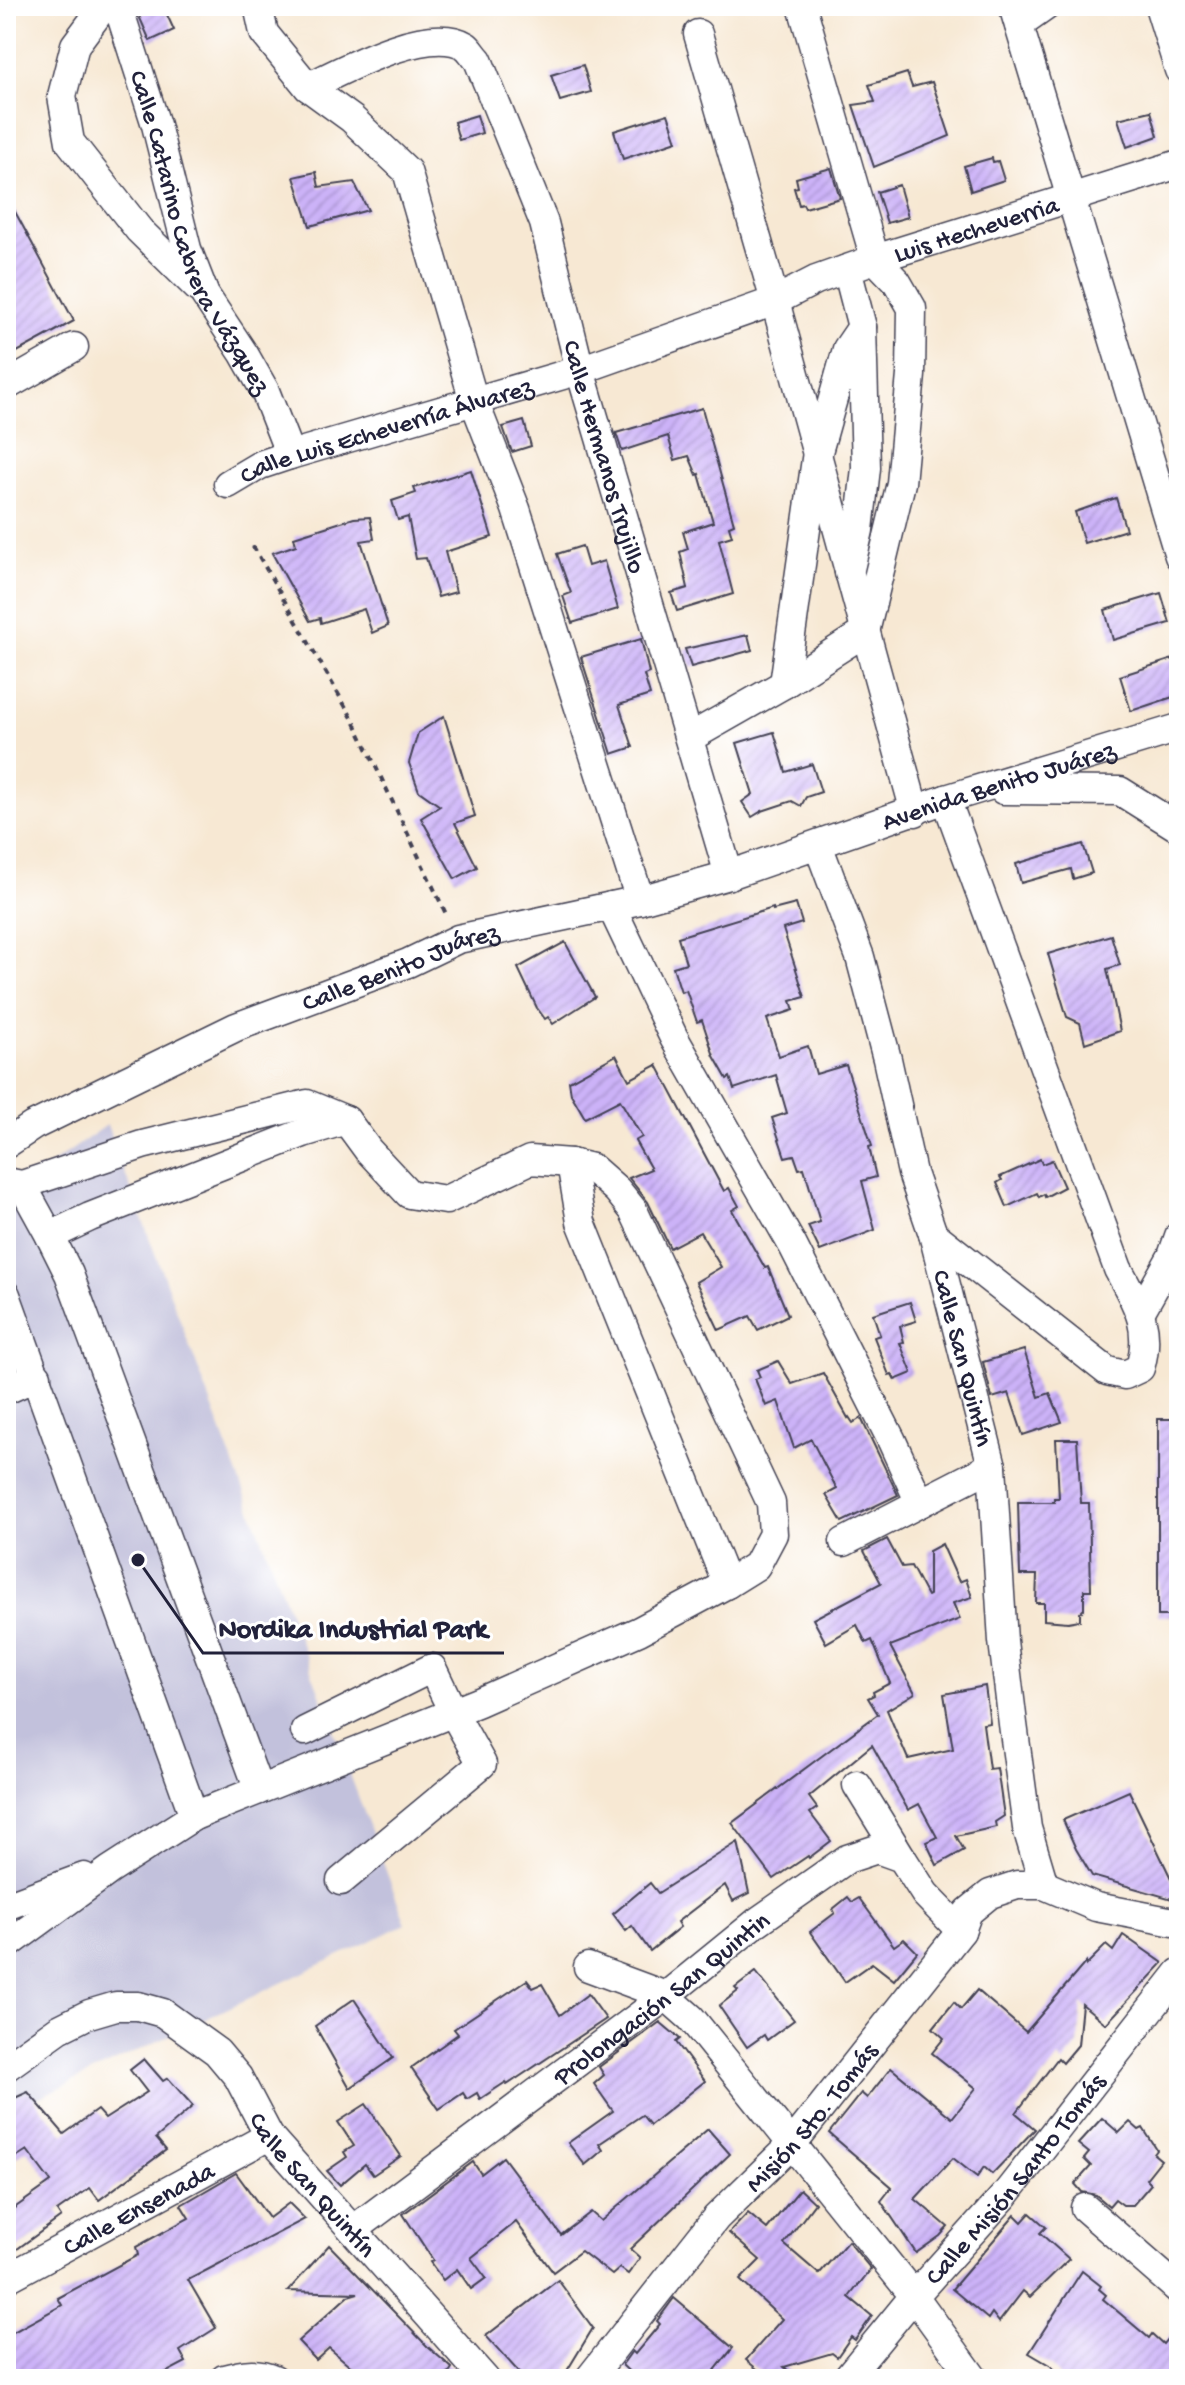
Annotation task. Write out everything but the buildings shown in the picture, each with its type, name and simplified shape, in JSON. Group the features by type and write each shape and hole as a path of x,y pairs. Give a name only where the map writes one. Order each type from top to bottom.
{"street":[{"path":"104,6 75,45 62,96 70,142 139,230 205,295"},
{"name":"Calle Catarino Cabrera Vázquez","path":"118,6 156,125 187,249 205,295 265,391 290,455"},
{"path":"258,6 264,33 308,87 352,119 407,171 474,401 516,509 640,900"},
{"path":"689,738 784,684 865,632 901,483 911,375 912,308 897,282 875,259 802,6"},
{"path":"1046,6 1016,16 1179,556"},
{"path":"1159,6 1179,70"},
{"path":"698,34 775,301 915,812"},
{"name":"Calle Hermanos Trujillo","path":"308,87 374,55 417,43 445,40 466,46 478,60 544,223 580,370 729,875"},
{"name":"Luis Hecheverria","path":"775,301 816,280 875,259 1179,164"},
{"path":"847,269 862,327 866,468 859,530 849,575"},
{"name":"Calle Luis Echeverría Álvarez","path":"228,484 260,465 580,370 775,301"},
{"path":"784,684 816,459 847,349 862,327"},
{"path":"6,386 74,347"},
{"name":"Avenida Benito Juárez","path":"818,845 946,799 1179,728"},
{"path":"976,790 1120,791 1179,828"},
{"path":"933,1234 1107,1371 1125,1375 1140,1368 1146,1347 1141,1311 1118,1269 946,799"},
{"name":"Calle Benito Juárez","path":"6,1144 33,1126 236,1027 408,963 458,939 640,900 818,845"},
{"name":"Calle San Quintín","path":"818,845 860,957 912,1173 933,1234 992,1466 1003,1641 1013,1724 1027,1828 1044,1885"},
{"path":"611,906 674,1038 793,1246 920,1503"},
{"path":"6,1946 121,1863 194,1816 259,1790 453,1712 639,1631 756,1566 773,1534 771,1503 633,1210 617,1190 592,1168 530,1160 446,1200 409,1194 368,1150 346,1120 307,1104 142,1145 14,1184 50,1236 69,1274 259,1790"},
{"path":"50,1236 90,1217 303,1133 346,1120"},
{"path":"571,1163 581,1222 727,1584"},
{"path":"1141,1311 1177,1249"},
{"path":"6,1295 194,1816"},
{"path":"6,1390 37,1376"},
{"path":"844,1542 992,1466"},
{"path":"305,1731 432,1668 482,1764 341,1881"},
{"path":"857,1785 925,1894 961,1931"},
{"name":"Prolongación San Quintin","path":"353,2230 666,1996 757,1922 847,1859 877,1849 902,1858"},
{"path":"6,1906 121,1863"},
{"name":"Misión Sto. Tomás","path":"589,2379 716,2218 792,2144 961,1931 968,1912 990,1894 1017,1885 1044,1885"},
{"path":"1044,1885 1096,1907 1179,1923"},
{"path":"588,1967 666,1996 691,2018 914,2296 974,2379"},
{"name":"Calle Misión Santo Tomás","path":"846,2379 914,2296 1006,2194 1179,1973"},
{"name":"Calle San Quintín","path":"6,2067 59,2029 89,2014 116,2006 138,2006 163,2013 217,2052 238,2077 269,2136 485,2379"},
{"name":"Calle Ensenada","path":"6,2279 269,2136"},
{"path":"1085,2208 1179,2290"},
{"path":"224,2379 248,2373 269,2377"}],"path":[{"path":"253,546 355,723 458,939"}],"shaded area":[{"path":"107,1125 406,1924 6,2113 6,1196"}],"place":[{"name":"Nordika Industrial Park","path":"138,1560"}]}
